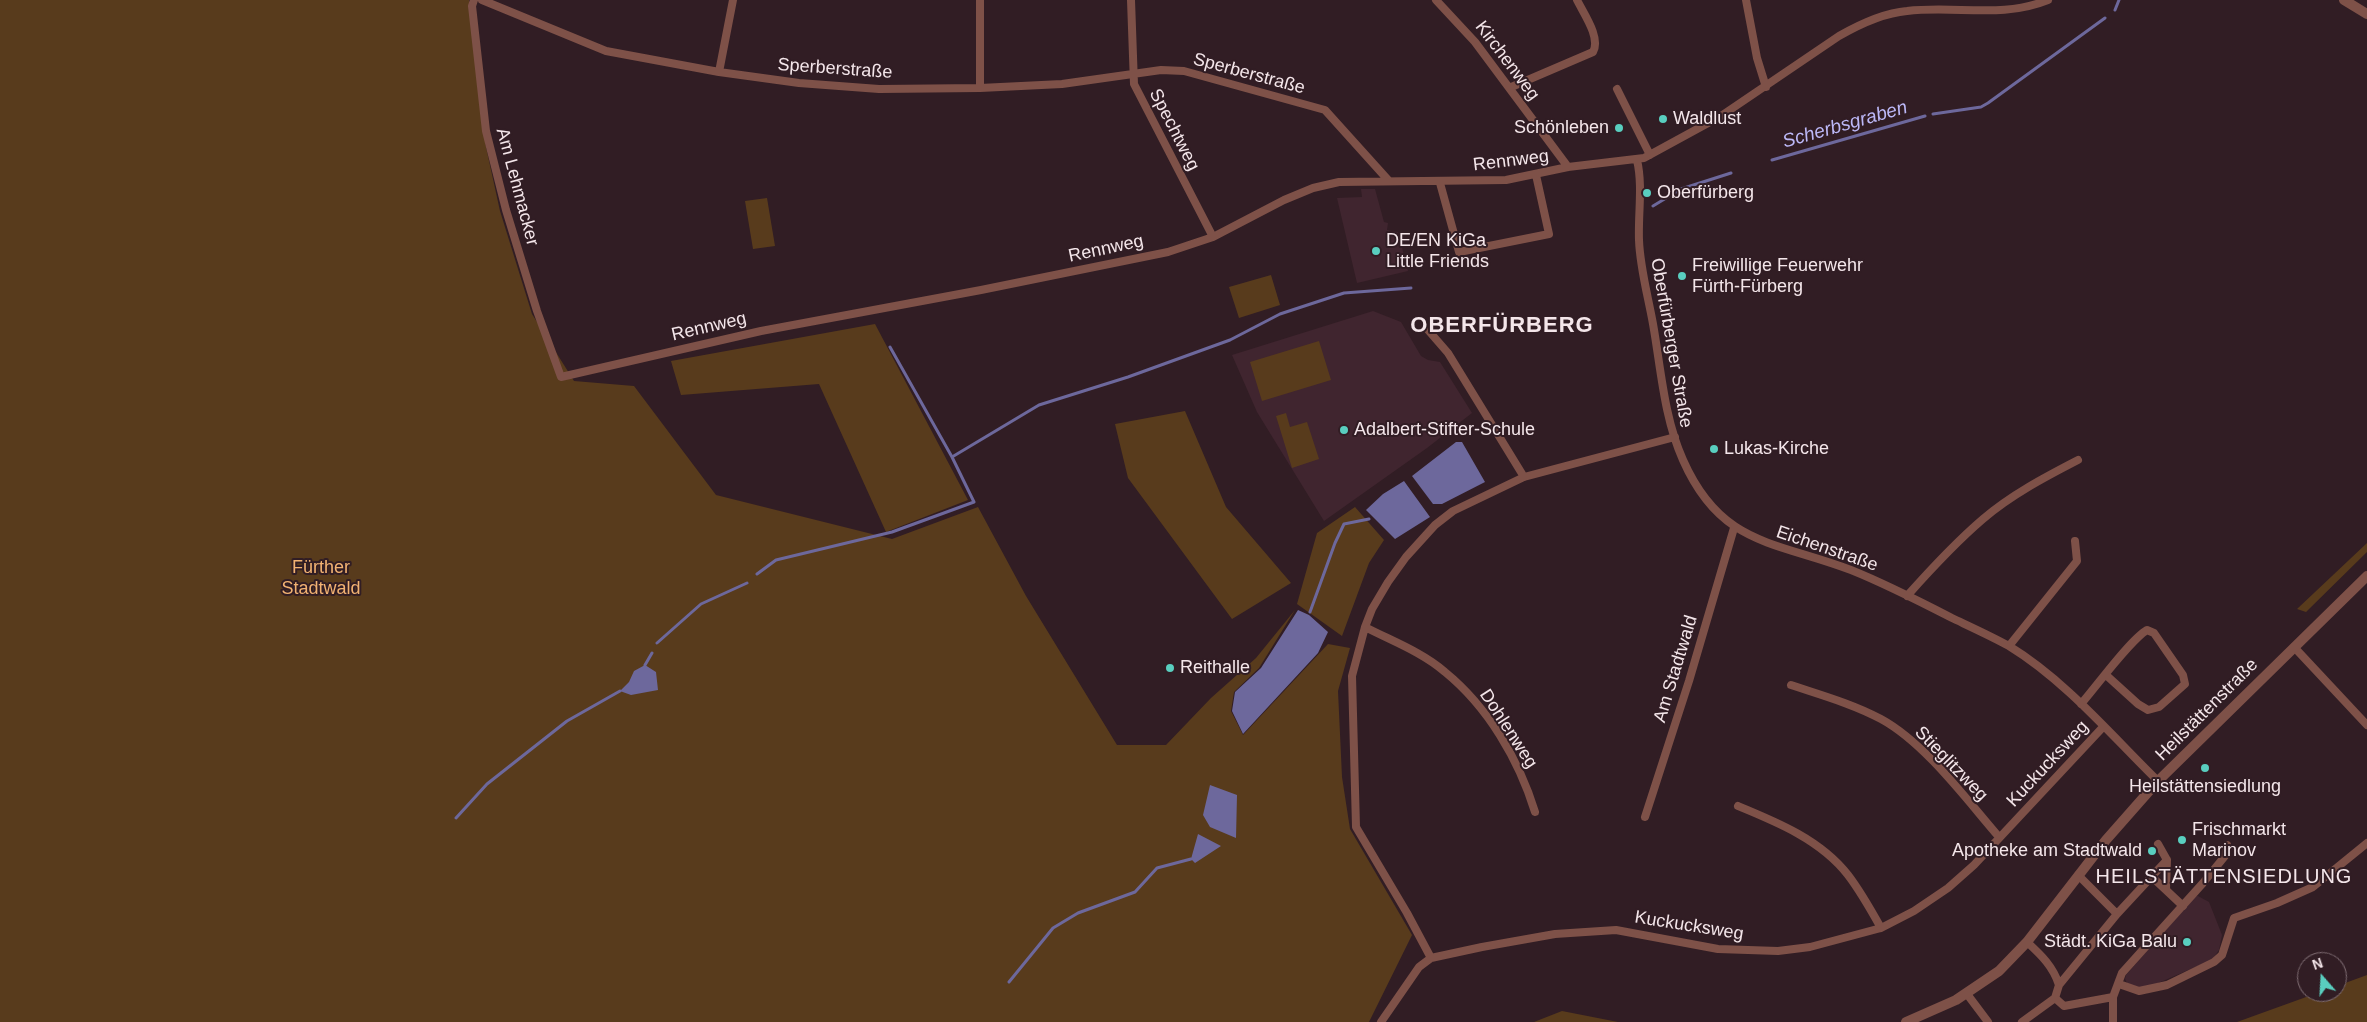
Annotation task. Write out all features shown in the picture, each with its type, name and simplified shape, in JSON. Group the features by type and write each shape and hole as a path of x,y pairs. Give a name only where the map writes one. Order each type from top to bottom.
{"street":[{"name":"Am Lehmacker","path":"474,0 472,6 486,131 506,210 537,311 562,377"},
{"name":"Sperberstraße","path":"482,0 606,51 719,72 799,83 878,89 980,88 1062,84 1161,70 1184,71 1326,110 1388,181"},
{"path":"719,72 733,0"},
{"path":"980,0 980,88"},
{"name":"Spechtweg","path":"1131,0 1134,84 1213,237"},
{"name":"Kirchenweg","path":"1436,0 1475,42 1568,167"},
{"path":"1509,88 1593,52 1595,45 1593,33 1577,0"},
{"path":"1746,0 1757,58 1766,87"},
{"path":"1948,10 1949,0"},
{"name":"Rennweg","path":"562,377 761,331 981,290 1168,252 1213,237 1284,200 1313,188 1340,182 1440,183 1506,180 1568,167 1637,160 1650,155 1721,116 1857,25 1882,16 1907,11 1996,12 2020,10 2048,0"},
{"path":"2344,0 2367,14"},
{"path":"1617,89 1650,155"},
{"name":"Oberfürberger Straße","path":"1431,958 1407,913 1356,827 1352,676 1365,627 1388,582 1406,557 1435,525 1453,511 1472,500 1524,477 1675,437 1640,254 1640,187 1637,160"},
{"path":"1440,183 1459,252 1549,234 1536,175"},
{"path":"1428,330 1448,353 1524,477"},
{"name":"Eichenstraße","path":"1675,437 1692,478 1714,508 1734,528 1767,544 1850,570 2009,646 2044,672 2081,704 2158,781"},
{"path":"1907,596 1983,519 2014,496 2078,460"},
{"name":"Am Stadtwald","path":"1645,817 1689,681 1734,528"},
{"path":"2009,646 2077,561 2076,541"},
{"name":"Heilstättenstraße","path":"1906,1022 1967,994 1994,975 2027,942 2121,822 2158,781 2367,576"},
{"name":"Dohlenweg","path":"1365,627 1418,653 1445,672 1467,693 1490,722 1518,766 1535,812"},
{"path":"2081,704 2106,675 2147,630 2154,633 2183,675 2185,684 2160,707 2148,710 2138,704 2106,675"},
{"path":"2294,647 2367,725"},
{"name":"Stieglitzweg","path":"1791,685 1840,702 1882,720 1919,747 1999,837"},
{"name":"Kuckucksweg","path":"1431,958 1555,934 1587,931 1616,930 1718,949 1778,951 1810,947 1881,928 1914,911 1948,888 1974,865 2103,727"},
{"path":"1738,806 1787,827 1821,849 1847,874 1881,928"},
{"path":"2119,984 2139,992 2167,985 2214,962 2222,955 2234,918 2276,904 2313,887 2350,859 2367,843"},
{"path":"2158,844 2167,860 2166,890"},
{"path":"2113,1022 2113,997 2122,973 2183,906 2225,856 2227,845"},
{"path":"2022,1022 2055,998 2059,984 2167,860"},
{"path":"2078,875 2118,914"},
{"path":"2152,877 2183,906"},
{"path":"2027,942 2047,961 2055,972 2059,984"},
{"path":"1381,1022 1419,967 1431,958"},
{"path":"1967,994 1988,1022"},
{"path":"2055,998 2064,1006 2113,997"}],"shaded area":[{"name":"DE/EN KiGa Little Friends","path":"1361,189 1375,189 1384,222 1388,223 1387,230 1398,232 1408,271 1357,283 1337,198 1362,197"},
{"name":"Adalbert-Stifter-Schule","path":"1373,311 1401,322 1421,356 1428,360 1440,362 1472,413 1427,448 1324,521 1257,412 1232,355"},
{"path":"1456,442 1462,442 1485,482 1442,504 1433,504 1412,476"},
{"path":"1404,481 1430,517 1395,539 1366,510 1383,494"},
{"path":"1298,610 1309,615 1328,632 1318,653 1243,734 1232,711 1235,692 1261,668"},
{"path":"645,665 656,672 658,690 631,695 620,691 629,682 634,671"},
{"path":"1210,785 1237,795 1236,838 1210,827 1203,815"},
{"path":"1198,834 1221,846 1195,863 1191,859"},
{"name":"Städt. KiGa Balu","path":"2196,895 2209,902 2222,935 2219,950 2212,960 2144,989 2128,985 2125,979 2126,975"}],"green space":[{"name":"Fürther Stadtwald","path":"0,0 469,0 486,147 500,211 532,314 574,381 634,386 716,495 892,539 978,507 1026,596 1117,745 1166,745 1211,698 1256,658 1295,610 1259,668 1234,692 1231,711 1243,735 1328,644 1350,648 1338,691 1342,777 1350,829 1412,935 1369,1022 0,1022"},
{"path":"767,198 775,246 753,249 745,201"},
{"path":"1271,275 1280,305 1239,318 1229,287"},
{"path":"875,324 968,500 886,532 819,384 681,395 671,361"},
{"path":"1319,341 1331,380 1262,401 1250,362"},
{"path":"1185,411 1226,507 1291,583 1232,619 1128,478 1115,424"},
{"path":"1286,413 1290,427 1307,422 1319,459 1292,468 1276,416"},
{"path":"1355,507 1384,540 1369,563 1342,636 1297,604 1317,533"},
{"path":"2367,543 2367,552 2306,612 2297,609"},
{"path":"2367,975 2367,1022 2237,1022 2297,1000 2297,1002 2347,1002 2347,982"},
{"path":"1562,1011 1618,1022 1534,1022"}],"waterway":[{"name":"Scherbsgraben","path":"2115,10 2119,0"},
{"name":"Scherbsgraben","path":"1933,114 1981,107 2105,18"},
{"name":"Scherbsgraben","path":"1772,160 1925,116"},
{"path":"1653,206 1681,189 1731,173"},
{"path":"757,574 776,560 892,532 974,502 952,457 1039,405 1128,377 1230,340 1280,314 1344,293 1411,288"},
{"path":"890,347 952,457"},
{"path":"1310,612 1335,543 1344,524 1369,519"},
{"path":"657,643 701,604 747,583"},
{"path":"645,665 652,653"},
{"path":"456,818 487,784 567,721 620,691"},
{"name":"Scherbsgraben","path":"1009,982 1053,928 1078,913 1135,892 1157,868 1191,859"}],"place":[{"name":"Waldlust","path":"1663,119"},
{"name":"Schönleben","path":"1619,128"},
{"name":"Oberfürberg","path":"1647,193"},
{"name":"DE/EN KiGa Little Friends","path":"1376,251"},
{"name":"Freiwillige Feuerwehr Fürth-Fürberg","path":"1682,276"},
{"name":"Adalbert-Stifter-Schule","path":"1344,430"},
{"name":"Lukas-Kirche","path":"1714,449"},
{"name":"Reithalle","path":"1170,668"},
{"name":"Heilstättensiedlung","path":"2205,768"},
{"name":"Frischmarkt Marinov","path":"2182,840"},
{"name":"Apotheke am Stadtwald","path":"2152,851"},
{"name":"Städt. KiGa Balu","path":"2187,942"}],"district":[{"name":"OBERFÜRBERG","path":"1502,326"},
{"name":"HEILSTÄTTENSIEDLUNG","path":"2224,877"}]}
